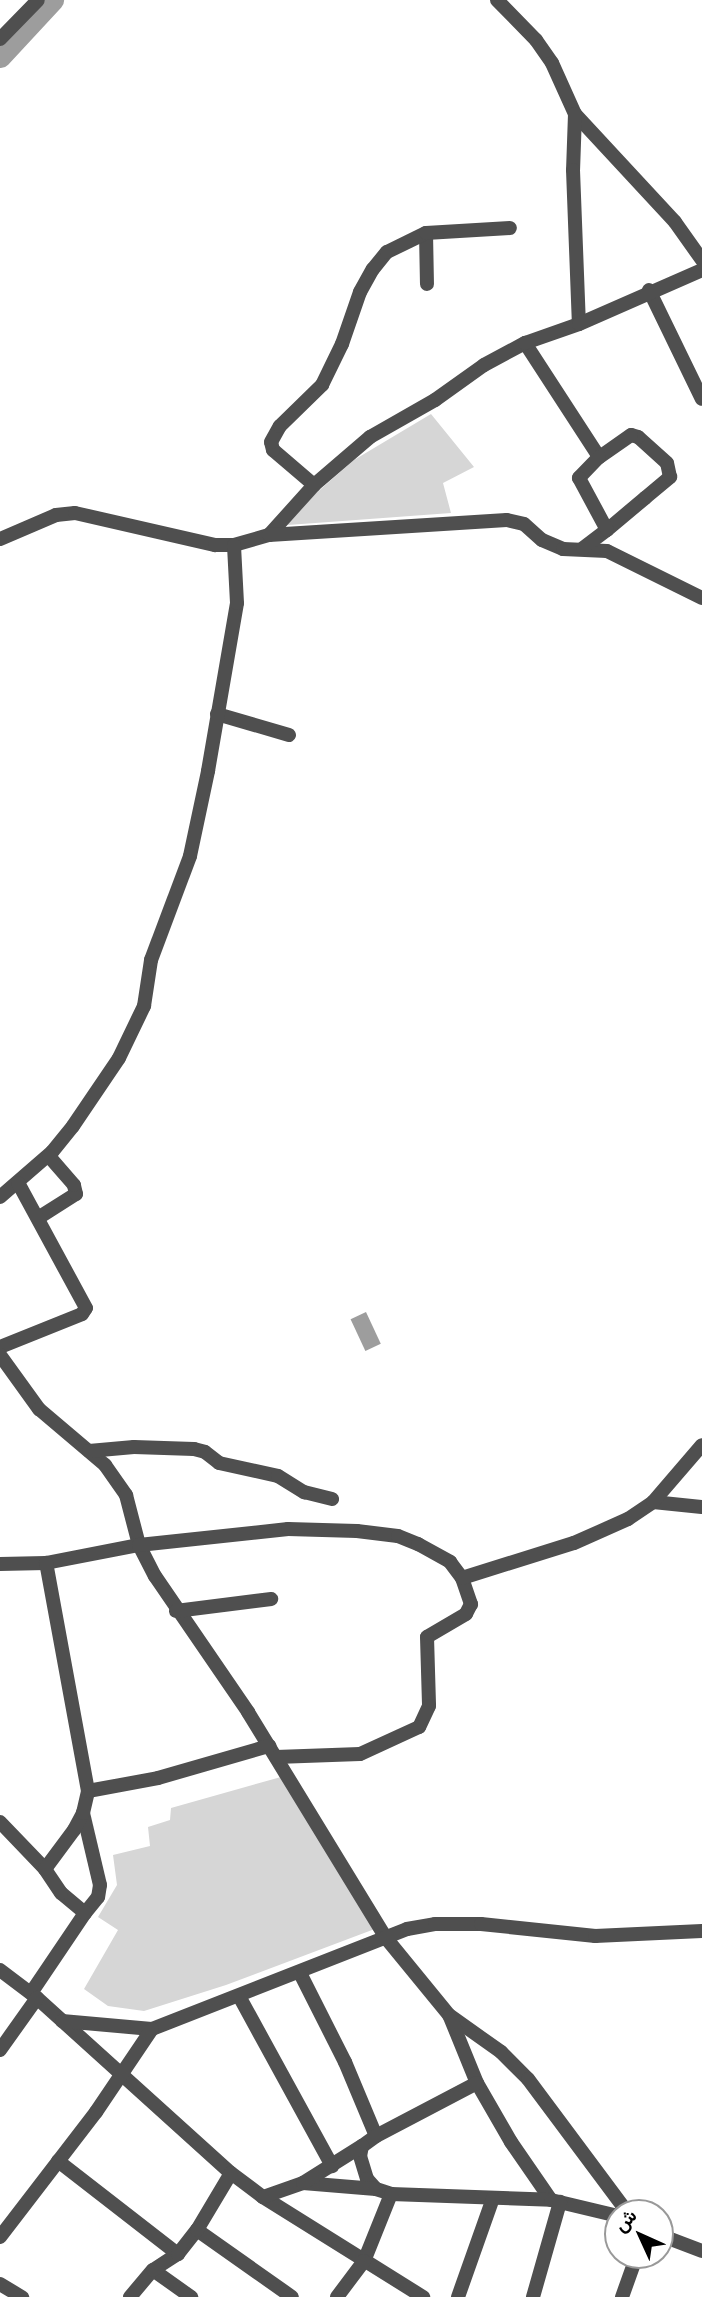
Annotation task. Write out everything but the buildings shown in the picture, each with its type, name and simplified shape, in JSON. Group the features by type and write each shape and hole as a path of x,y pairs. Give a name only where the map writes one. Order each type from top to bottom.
{"street":[{"path":"0,39 38,0"},
{"path":"497,0 536,40 552,63 575,114 676,222 702,260"},
{"path":"575,114 573,170 579,324"},
{"path":"314,485 273,450 271,442 280,426 322,385 342,344 360,292 373,269 387,252 426,233 510,228"},
{"path":"426,233 427,284"},
{"path":"269,535 314,485 370,437 435,400 484,365 526,343 579,324 649,290 702,270"},
{"path":"649,290 702,398"},
{"path":"526,343 599,457"},
{"path":"583,548 607,530 672,473 667,463 638,437 631,435 599,457 579,478 607,530"},
{"path":"0,538 56,515 75,513 200,543 234,545 269,535 507,520 524,524 555,546 583,548 620,556 702,598"},
{"path":"0,1197 48,1156 74,1126 119,1058 144,1006 151,960 190,856 237,603 234,545"},
{"path":"217,714 289,735"},
{"path":"38,1218 76,1194 74,1185 48,1156"},
{"path":"0,1347 85,1312 84,1303 18,1183"},
{"path":"0,1355 39,1409 105,1465 126,1495 139,1545 176,1611 273,1751 386,1938 449,2015 501,2052 528,2079 618,2199"},
{"path":"462,1578 574,1543 628,1519 653,1502 702,1445"},
{"path":"89,1451 134,1447 194,1449 205,1452 219,1463 278,1476 304,1492 332,1499"},
{"path":"653,1502 702,1507"},
{"path":"0,1564 46,1563 139,1545 288,1529 357,1531 398,1536 418,1544 450,1562 462,1578 471,1609 427,1637 429,1706 419,1727 360,1754 273,1751 88,1791"},
{"path":"45,1869 83,1813 88,1791 46,1563"},
{"path":"176,1611 271,1599"},
{"path":"0,2050 85,1913 98,1897 100,1885 83,1813"},
{"path":"0,1822 45,1869 61,1893 85,1913"},
{"path":"62,2021 152,2029 300,1973 407,1928 435,1924 481,1924 594,1936 702,1931"},
{"path":"0,1970 34,1996 231,2172 263,2197 423,2297"},
{"path":"300,1973 345,2062 376,2136"},
{"path":"239,1996 332,2166"},
{"path":"449,2015 477,2083 511,2141 556,2201"},
{"path":"0,2237 123,2074 152,2029"},
{"path":"263,2197 303,2183 376,2136 477,2083"},
{"path":"362,2146 362,2167 367,2179 376,2189"},
{"path":"58,2161 178,2254"},
{"path":"130,2297 153,2270 178,2254 197,2230 231,2172"},
{"path":"303,2183 376,2189 391,2194 556,2201 604,2213"},
{"path":"337,2297 364,2261 391,2194"},
{"path":"458,2297 493,2198"},
{"path":"533,2297 556,2201"},
{"path":"197,2230 292,2297"},
{"path":"674,2240 702,2251"},
{"path":"622,2297 632,2269"},
{"path":"153,2270 191,2297"},
{"path":"0,2284 22,2297"}],"shaded area":[{"path":"431,414 474,467 443,483 451,513 288,525 290,516 354,460"},
{"path":"366,1312 381,1344 365,1351 351,1319"},
{"path":"288,1775 380,1915 380,1927 226,1985 144,2011 108,2006 84,1989 118,1930 98,1917 117,1885 113,1855 150,1846 148,1827 170,1820 171,1808"}],"waterway":[{"path":"0,57 53,0"}]}
